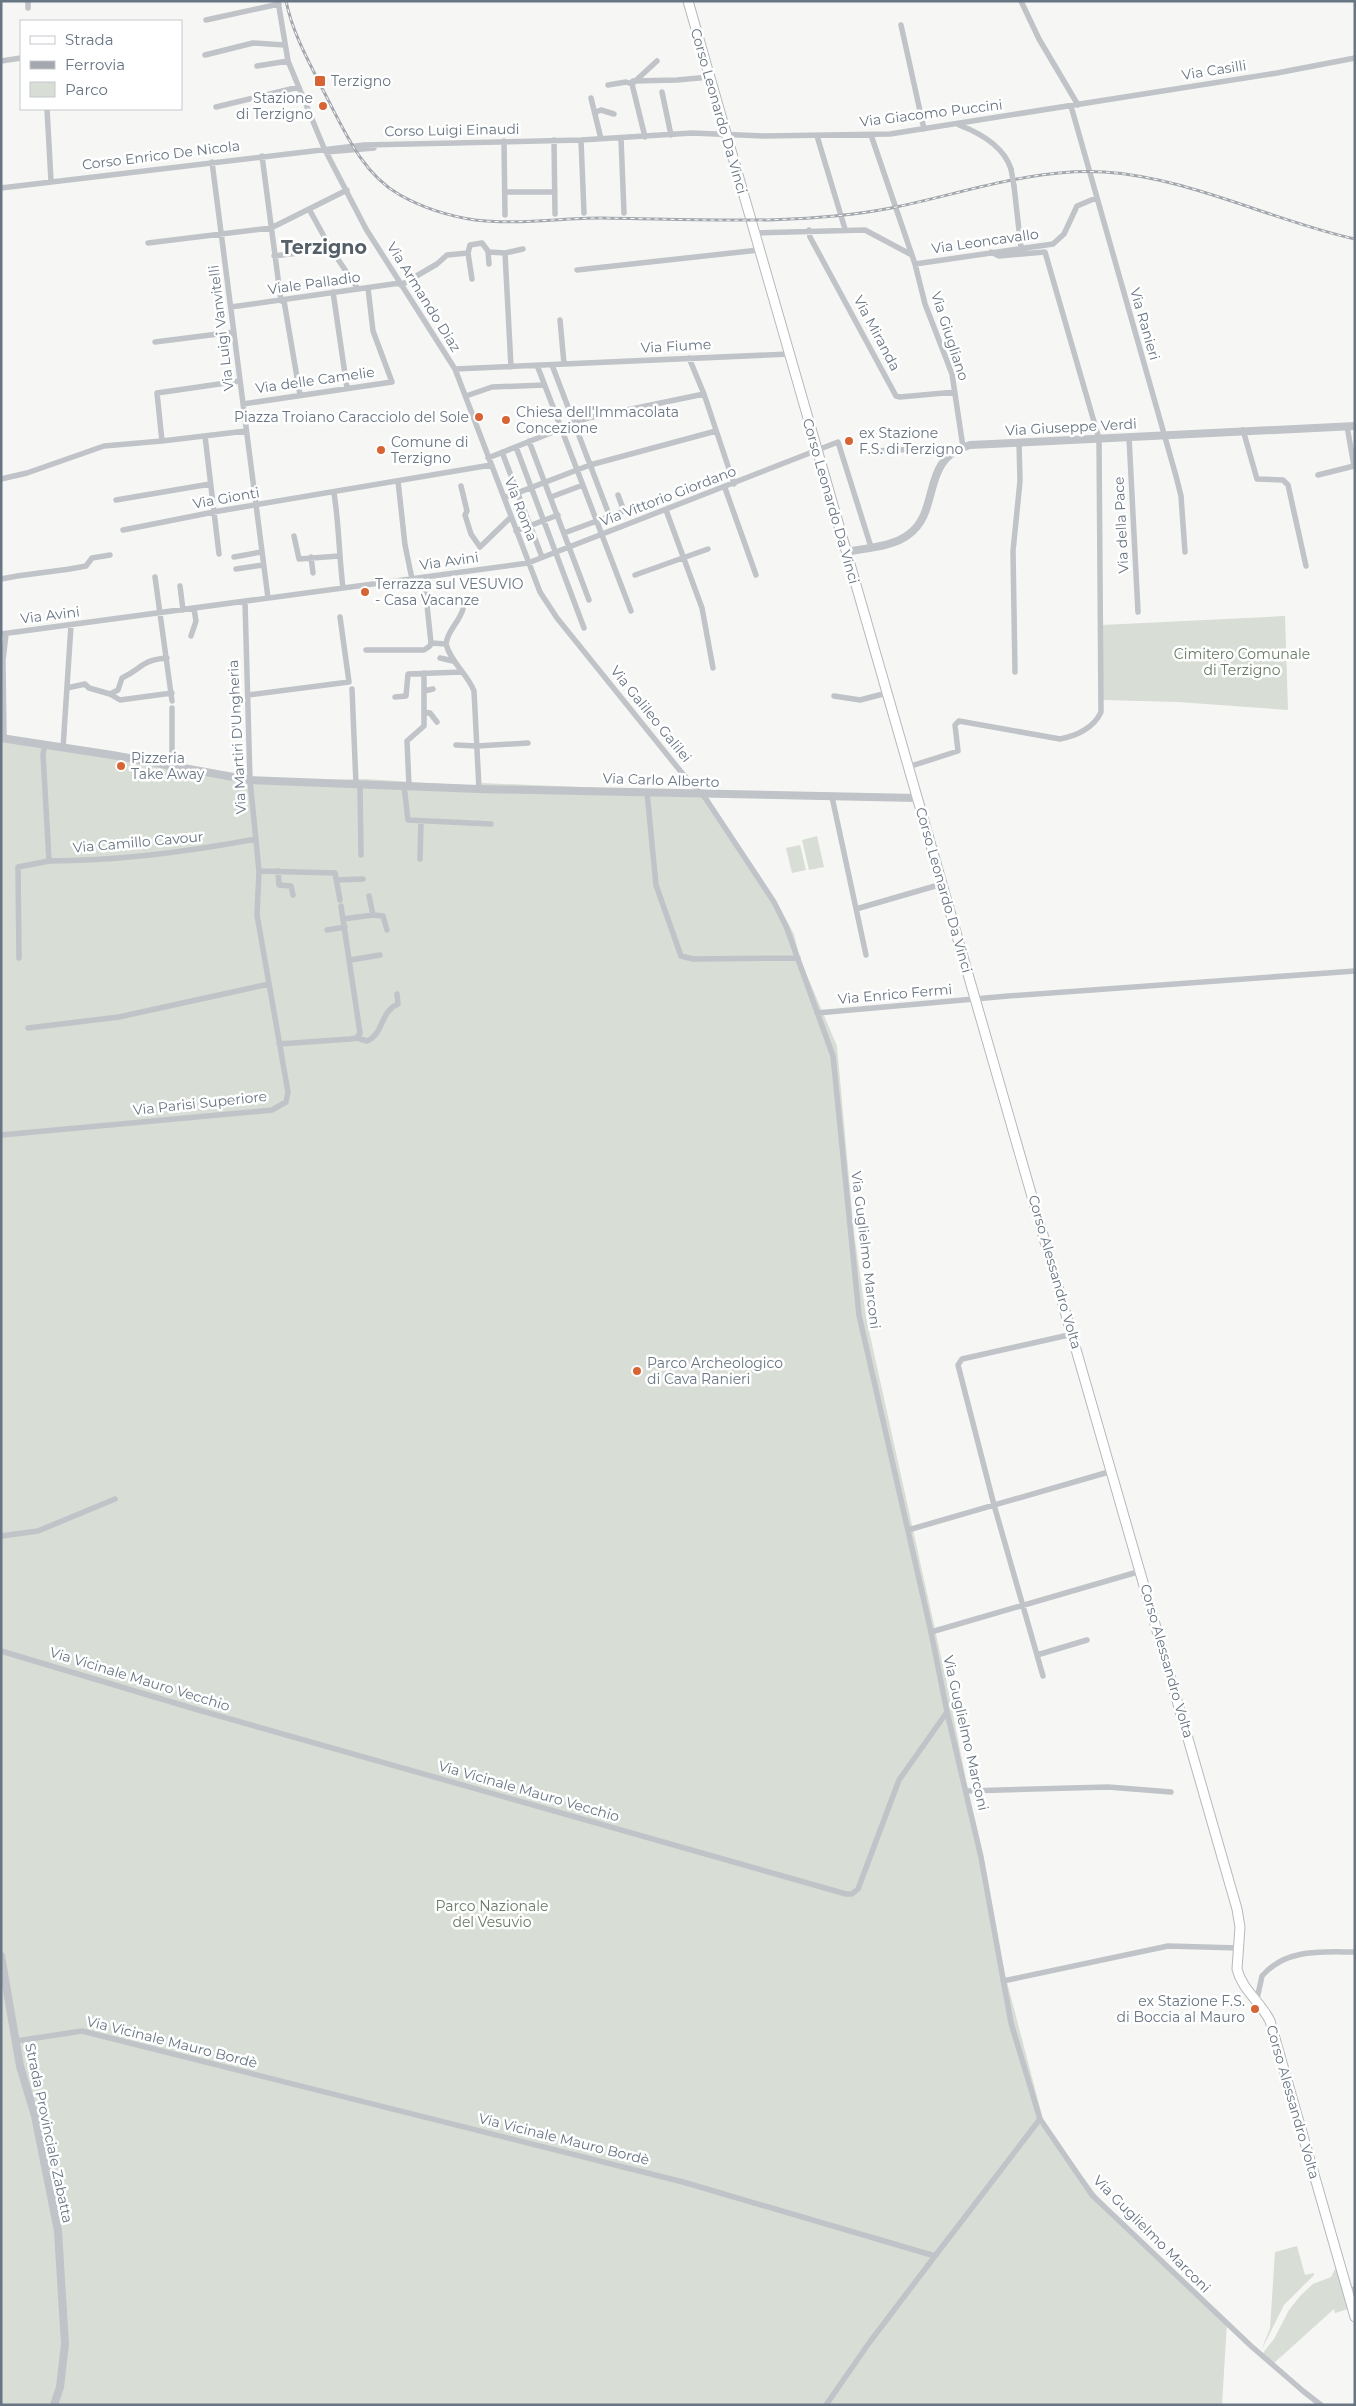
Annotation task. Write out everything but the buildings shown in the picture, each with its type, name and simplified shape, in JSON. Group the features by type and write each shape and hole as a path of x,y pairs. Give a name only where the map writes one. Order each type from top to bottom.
{"main road":[{"name":"Corso Leonardo Da Vinci","path":"688,1 976,1000"},
{"name":"Corso Alessandro Volta","path":"976,1000 1237,1909 1240,1927 1237,1969 1239,1976 1246,1988 1257,1999 1270,2021 1351,2290 1355,2318"}],"street":[{"name":"Via Ranieri","path":"1021,1 1039,39 1075,105 1096,198 1179,487 1185,552"},
{"path":"206,20 278,2"},
{"name":"Via Armando Diaz","path":"278,2 288,61 325,150 366,229 455,369 491,465"},
{"path":"901,25 924,130"},
{"path":"205,55 253,42 284,45"},
{"path":"1,61 20,58"},
{"name":"Via Casilli","path":"1075,105 1355,58"},
{"path":"257,66 288,61"},
{"path":"633,83 657,61"},
{"path":"608,85 710,76"},
{"path":"633,83 645,137"},
{"path":"216,106 299,87"},
{"path":"662,92 671,135"},
{"path":"591,98 596,112 600,139"},
{"name":"Via Giacomo Puccini","path":"726,134 764,136 871,135 924,130 1075,105"},
{"path":"47,110 51,182"},
{"path":"596,112 601,110 614,114"},
{"path":"957,124 998,147 1005,154 1011,169 1014,186 1021,248"},
{"name":"Corso Luigi Einaudi","path":"325,150 390,144 581,140 726,134"},
{"name":"Via Giugliano","path":"871,135 910,254 915,264 925,304 952,374 960,448"},
{"path":"817,136 845,229"},
{"path":"621,138 624,213"},
{"path":"554,140 555,214"},
{"path":"581,140 584,213"},
{"path":"504,142 506,215"},
{"name":"Corso Enrico De Nicola","path":"1,188 325,150"},
{"path":"262,156 274,256 300,396"},
{"name":"Via Luigi Vanvitelli","path":"212,162 268,598"},
{"path":"148,243 270,228 347,190"},
{"path":"505,192 555,192"},
{"name":"Via Leoncavallo","path":"915,264 1053,244 1064,234 1077,206 1096,198"},
{"path":"309,209 331,249 358,289"},
{"path":"754,233 845,229 870,231 910,254"},
{"name":"Via Miranda","path":"809,230 810,237 896,396 955,392"},
{"name":"Viale Palladio","path":"231,307 401,284 437,264 448,255 468,253 470,244 482,243 488,251 489,264"},
{"path":"274,256 331,249"},
{"path":"490,252 505,253 523,249"},
{"path":"576,270 759,250"},
{"path":"908,767 958,751 955,725 962,720 1060,738 1074,736 1099,718 1101,703 1099,438 1045,252 999,256 991,252"},
{"path":"468,253 472,279"},
{"path":"505,253 511,367"},
{"name":"Via delle Camelie","path":"243,404 392,382 373,331 368,288"},
{"path":"333,292 347,388"},
{"path":"560,320 564,364"},
{"path":"155,342 234,332"},
{"name":"Via Fiume","path":"455,369 789,354"},
{"path":"689,358 704,394 734,484"},
{"path":"536,365 631,611"},
{"path":"552,365 610,517"},
{"path":"162,441 157,393 240,381"},
{"path":"466,396 492,386 544,385"},
{"path":"488,458 588,418 704,394"},
{"path":"1318,475 1354,466 1351,426"},
{"name":"Via Giuseppe Verdi","path":"960,448 1019,442 1351,426"},
{"path":"1243,430 1258,479 1283,480 1288,485 1306,566"},
{"path":"1,479 26,473 98,447 246,431"},
{"path":"504,498 590,465 716,431"},
{"path":"205,436 219,554"},
{"name":"Via della Pace","path":"1130,437 1138,612"},
{"path":"529,441 589,600"},
{"name":"Via Vittorio Giordano","path":"528,563 725,488 838,442 871,547"},
{"path":"1015,672 1013,551 1020,481 1019,442"},
{"path":"516,447 584,628"},
{"path":"875,451 960,448"},
{"path":"846,552 901,540 915,529 921,520 941,463 960,448"},
{"path":"502,452 542,557"},
{"name":"Via Gionti","path":"123,530 214,512 491,465"},
{"name":"Via Roma","path":"491,465 528,563"},
{"path":"398,481 405,546 412,579"},
{"path":"116,500 210,484"},
{"path":"461,486 467,511 465,515 471,534 480,547 511,517"},
{"path":"550,497 583,486"},
{"path":"725,488 756,575"},
{"path":"334,492 339,524 339,559 343,588"},
{"name":"Via Vittorio Giordano","path":"564,532 624,511 618,495"},
{"path":"666,510 682,558 702,608 713,668"},
{"path":"516,531 558,515"},
{"path":"294,536 299,559 311,557 339,559"},
{"path":"634,575 708,549"},
{"path":"234,556 261,552"},
{"path":"1,579 30,572 62,571 86,566 92,558 110,555"},
{"path":"311,557 313,573"},
{"name":"Via Avini","path":"4,634 528,563"},
{"name":"Via Galileo Galilei","path":"528,563 540,592 557,618 701,794 774,902 786,926 798,958"},
{"path":"236,569 264,565"},
{"path":"155,577 172,693 172,766"},
{"path":"366,650 424,650 430,646 424,577"},
{"path":"180,586 183,610"},
{"name":"Via Martiri D'Ungheria","path":"245,602 250,780 259,871"},
{"path":"191,636 196,621 194,609"},
{"path":"463,609 460,620 447,633 446,644 453,661 470,681 474,691 480,789"},
{"path":"248,694 349,682 340,618"},
{"path":"63,748 71,625"},
{"path":"4,634 3,738 250,780"},
{"path":"431,642 446,644"},
{"path":"110,694 118,690 122,678 138,669 147,660 167,658"},
{"path":"440,658 453,661"},
{"path":"395,696 406,696 408,674 462,672"},
{"path":"424,673 422,728 407,741 406,786 408,820 491,824"},
{"path":"67,688 85,684 92,690 110,694 120,700 172,693"},
{"path":"352,689 361,855"},
{"path":"424,691 433,689"},
{"path":"834,696 860,700 887,693"},
{"path":"424,712 430,713 437,722"},
{"path":"456,745 477,746 528,743"},
{"path":"45,745 42,754 48,861"},
{"name":"Via Carlo Alberto","path":"250,780 480,789 917,798"},
{"path":"647,792 656,885 681,956 693,959 798,958"},
{"path":"832,797 866,955"},
{"path":"420,859 421,821"},
{"name":"Via Camillo Cavour","path":"19,958 17,945 18,867 48,861 90,861 164,855 256,839"},
{"path":"259,871 335,873 360,1026 358,1038"},
{"name":"Via Parisi Superiore","path":"1,1136 272,1110 286,1102 288,1092 257,916 259,871"},
{"path":"278,871 277,886 291,886 293,895"},
{"path":"337,880 363,879"},
{"path":"856,909 942,884"},
{"path":"369,896 373,915"},
{"path":"343,919 373,915 383,916 387,930"},
{"path":"327,930 344,927"},
{"path":"350,960 380,955"},
{"name":"Via Guglielmo Marconi","path":"798,958 833,1056 859,1315 981,1857 1011,2023 1040,2119 1092,2195 1251,2346 1303,2392 1321,2405"},
{"name":"Via Enrico Fermi","path":"817,1013 1355,971"},
{"path":"28,1028 119,1017 269,984"},
{"path":"279,1044 358,1038 367,1040 376,1034 382,1019 390,1009 398,1004 398,994"},
{"path":"1043,1676 994,1505 958,1365 962,1359 1072,1334"},
{"path":"908,1530 1112,1471"},
{"path":"1,1536 38,1531 115,1499"},
{"path":"931,1632 1141,1571"},
{"path":"1037,1655 1087,1640"},
{"name":"Via Vicinale Mauro Vecchio","path":"1,1651 195,1709 846,1894 852,1894 858,1889 899,1780 947,1712"},
{"path":"966,1790 1108,1787 1171,1792"},
{"path":"1004,1981 1168,1946 1239,1948"},
{"path":"1257,1999 1262,1976 1288,1957 1306,1952 1355,1952"},
{"name":"Strada Provinciale Zabatta","path":"1,1956 23,2077 35,2116 58,2231 65,2344 60,2387 54,2405"},
{"name":"Via Vicinale Mauro Bordè","path":"16,2041 82,2031 674,2180 935,2256"},
{"path":"826,2405 869,2344 1040,2119"}],"green space":[{"name":"Cimitero Comunale di Terzigno","path":"1285,616 1288,710 1178,702 1103,700 1102,625"},
{"name":"Parco Nazionale del Vesuvio","path":"1,735 143,756 210,775 323,780 365,779 478,786 482,783 700,792 775,900 794,934 800,959 837,1046 854,1233 866,1317 946,1679 1003,1967 1043,2119 1067,2156 1101,2201 1227,2322 1222,2405 1,2405"},
{"path":"817,836 824,867 809,870 802,840"},
{"path":"800,845 806,870 792,873 786,848"},
{"path":"1297,2246 1305,2275 1314,2273 1314,2275 1284,2305 1261,2351 1270,2328 1275,2252"},
{"path":"1336,2267 1348,2309 1335,2313 1334,2309 1274,2363 1263,2353 1274,2339 1289,2310 1313,2284 1331,2277"}],"railway":[{"path":"286,1 297,36 307,57 346,134 374,175 386,186 409,200 427,208 456,216 475,220 506,222 585,218 746,220 820,217 856,214 891,208 1023,178 1049,174 1104,172 1167,182 1293,222 1355,239"}],"place":[{"name":"Terzigno","path":"320,81"},
{"name":"Stazione di Terzigno","path":"323,106"},
{"name":"Piazza Troiano Caracciolo del Sole","path":"479,417"},
{"name":"Chiesa dell'Immacolata Concezione","path":"506,420"},
{"name":"ex Stazione F.S. di Terzigno","path":"849,441"},
{"name":"Comune di Terzigno","path":"381,450"},
{"name":"Terrazza sul VESUVIO - Casa Vacanze","path":"365,592"},
{"name":"Pizzeria Take Away","path":"121,766"},
{"name":"Parco Archeologico di Cava Ranieri","path":"637,1371"},
{"name":"ex Stazione F.S. di Boccia al Mauro","path":"1255,2009"}],"district":[{"name":"Terzigno","path":"324,247"}]}
